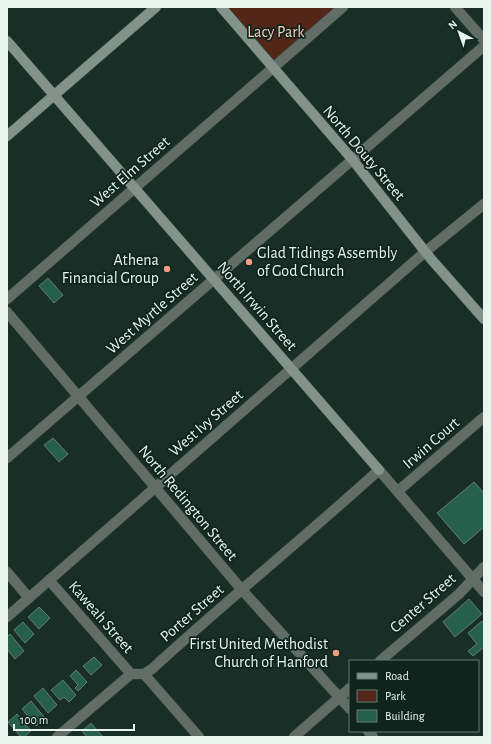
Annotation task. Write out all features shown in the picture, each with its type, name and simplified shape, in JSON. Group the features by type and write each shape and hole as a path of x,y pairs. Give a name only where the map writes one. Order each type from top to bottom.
{"street":[{"path":"7,136 156,7"},
{"name":"North Douty Street","path":"220,7 352,159 425,252 484,318"},
{"name":"West Elm Street","path":"7,298 343,7"},
{"path":"455,7 484,40"},
{"name":"North Irwin Street","path":"7,41 484,592"},
{"name":"West Myrtle Street","path":"7,458 484,46"},
{"name":"West Ivy Street","path":"7,617 425,252 484,204"},
{"name":"North Redington Street","path":"7,312 242,590 349,707"},
{"name":"Irwin Court","path":"398,491 484,417"},
{"name":"Porter Street","path":"144,674 152,669 311,532 379,470"},
{"name":"Center Street","path":"381,660 459,594 484,567"},
{"path":"7,572 29,598"},
{"name":"Kaweah Street","path":"49,580 131,674"},
{"path":"57,737 131,674 144,674 199,737"},
{"path":"294,737 349,689"}],"green space":[{"name":"Lacy Park","path":"221,7 343,7 273,68"}],"building":[{"path":"48,278 63,295 54,303 39,286"},
{"path":"53,438 68,454 59,462 44,445"},
{"path":"474,482 484,493 484,527 464,544 437,513"},
{"path":"469,599 482,614 455,637 443,622"},
{"path":"39,607 50,618 39,629 28,617"},
{"path":"482,621 484,623 484,647 473,656 468,651 477,644 468,633"},
{"path":"23,622 34,634 25,643 14,630"},
{"path":"10,634 24,651 15,659 7,649 7,637"},
{"path":"94,657 102,665 91,675 83,666"},
{"path":"76,670 87,682 78,691 75,688 78,685 70,676"},
{"path":"63,680 76,695 69,702 64,697 60,700 51,690"},
{"path":"43,688 57,705 48,713 34,696"},
{"path":"31,701 45,718 36,726 22,709"},
{"path":"17,714 31,731 24,737 21,737 8,722"},
{"path":"91,723 103,737 87,737 82,731"}],"place":[{"name":"Glad Tidings Assembly of God Church","path":"249,262"},
{"name":"Athena Financial Group","path":"167,269"},
{"name":"First United Methodist Church of Hanford","path":"336,653"}]}
